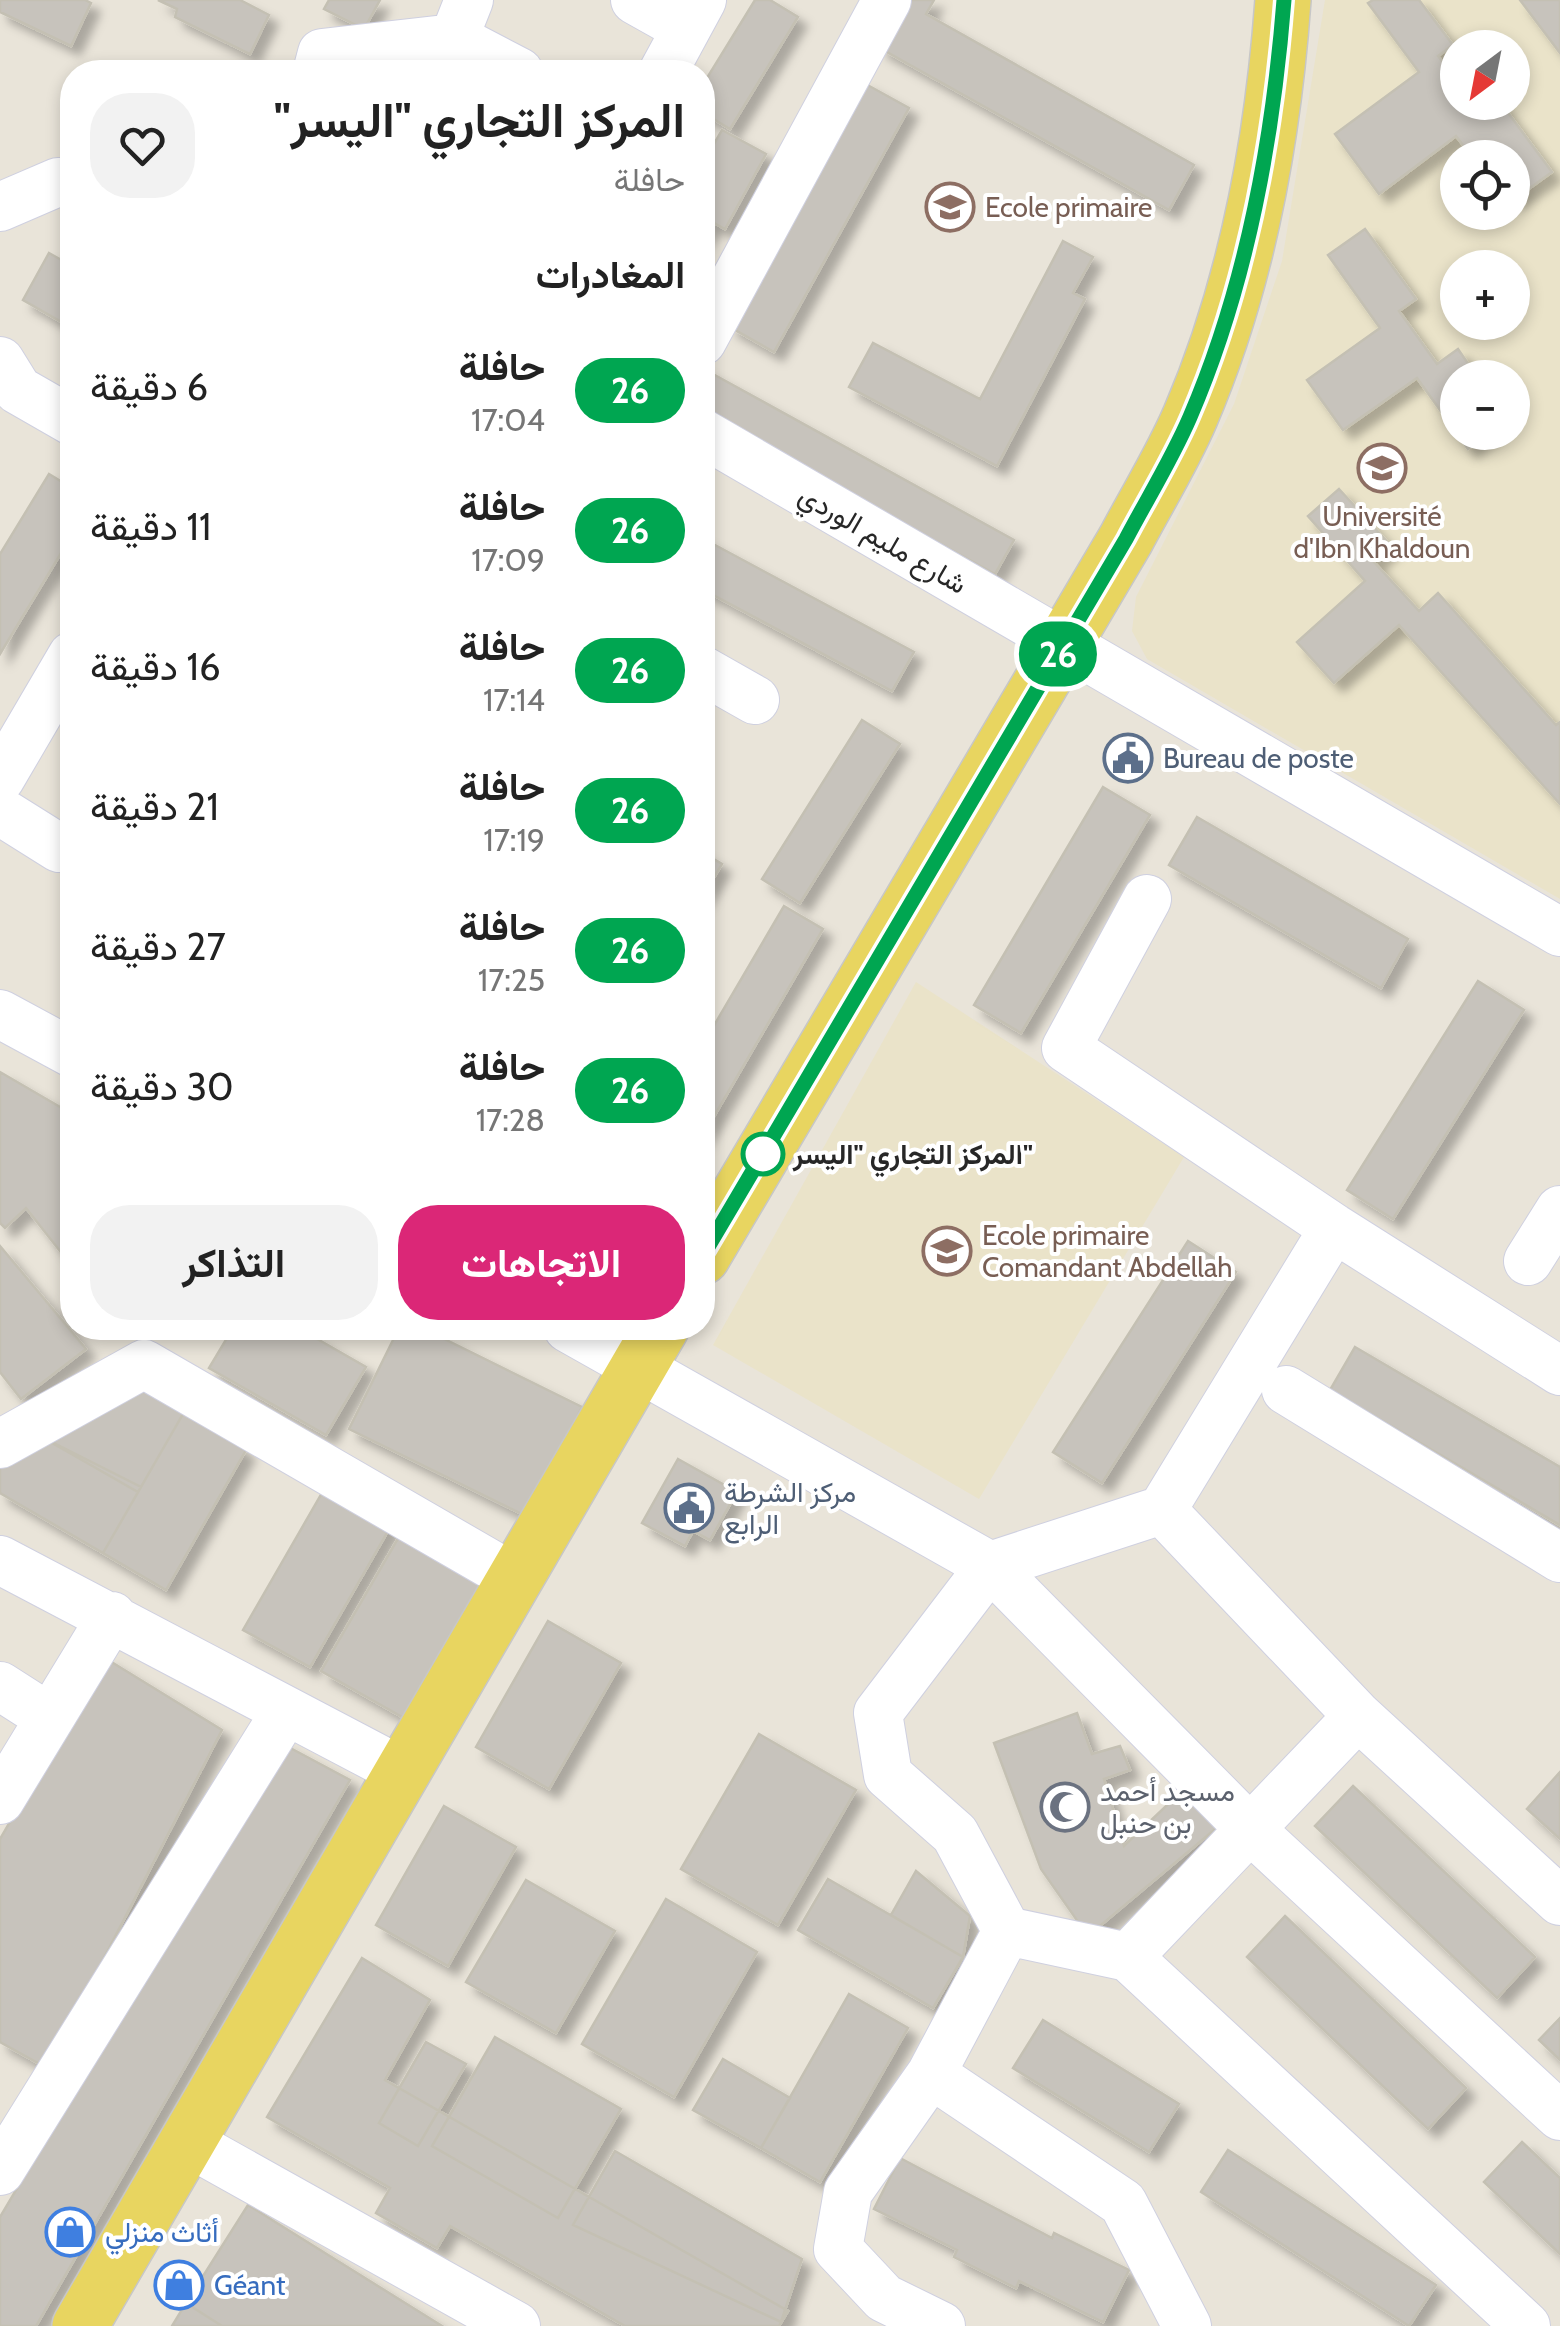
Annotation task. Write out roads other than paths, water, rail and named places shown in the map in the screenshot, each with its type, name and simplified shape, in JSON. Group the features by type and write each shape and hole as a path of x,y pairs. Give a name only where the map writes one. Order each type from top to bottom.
{"main road":[{"path":"715,1235 1063,644 1190,418 1227,313 1252,224 1284,0"},
{"path":"80,2326 650,1347"}],"street":[{"path":"635,0 694,14 669,60"},
{"path":"715,317 887,0"},
{"path":"320,60 322,53 462,19 506,60"},
{"path":"0,207 60,182"},
{"path":"6,390 60,415"},
{"name":"شارع مليم الوردي","path":"715,440 1560,932"},
{"path":"0,778 60,676"},
{"path":"715,677 755,700"},
{"path":"0,811 59,848"},
{"path":"1147,899 1066,1048 1334,1228 1560,1371"},
{"path":"0,1014 60,1046"},
{"path":"1528,1262 1560,1210"},
{"path":"1334,1228 1162,1510 990,1566 878,1714 888,1775 955,1834 1008,1931 1128,1958 1526,2326"},
{"path":"620,1340 650,1347 990,1566 1250,1829 1560,2116"},
{"path":"0,1444 144,1364 516,1579"},
{"path":"1286,1390 1560,1558"},
{"path":"1162,1510 1358,1716 1560,1901"},
{"path":"0,1560 403,1772"},
{"path":"0,1800 112,1616"},
{"path":"0,1686 50,1718"},
{"path":"0,2171 286,1711"},
{"path":"1128,1958 1358,1716"},
{"path":"941,2326 884,2298 838,2249 848,2192 931,2074 1008,1931"},
{"path":"931,2074 1124,2202 1187,2326"},
{"path":"188,2142 516,2326"}],"place":[{"name":"Ecole primaire","path":"950,207"},
{"name":"Université d'Ibn Khaldoun","path":"1382,468"},
{"name":"Bureau de poste","path":"1128,758"},
{"name":"المركز التجاري \"اليسر\"","path":"763,1154"},
{"name":"Ecole primaire Comandant Abdellah","path":"947,1251"},
{"name":"مركز الشرطة الرابع","path":"689,1508"},
{"name":"مسجد أحمد بن حنبل","path":"1065,1807"},
{"name":"أثاث منزلي","path":"70,2232"},
{"name":"Géant","path":"179,2285"}]}
